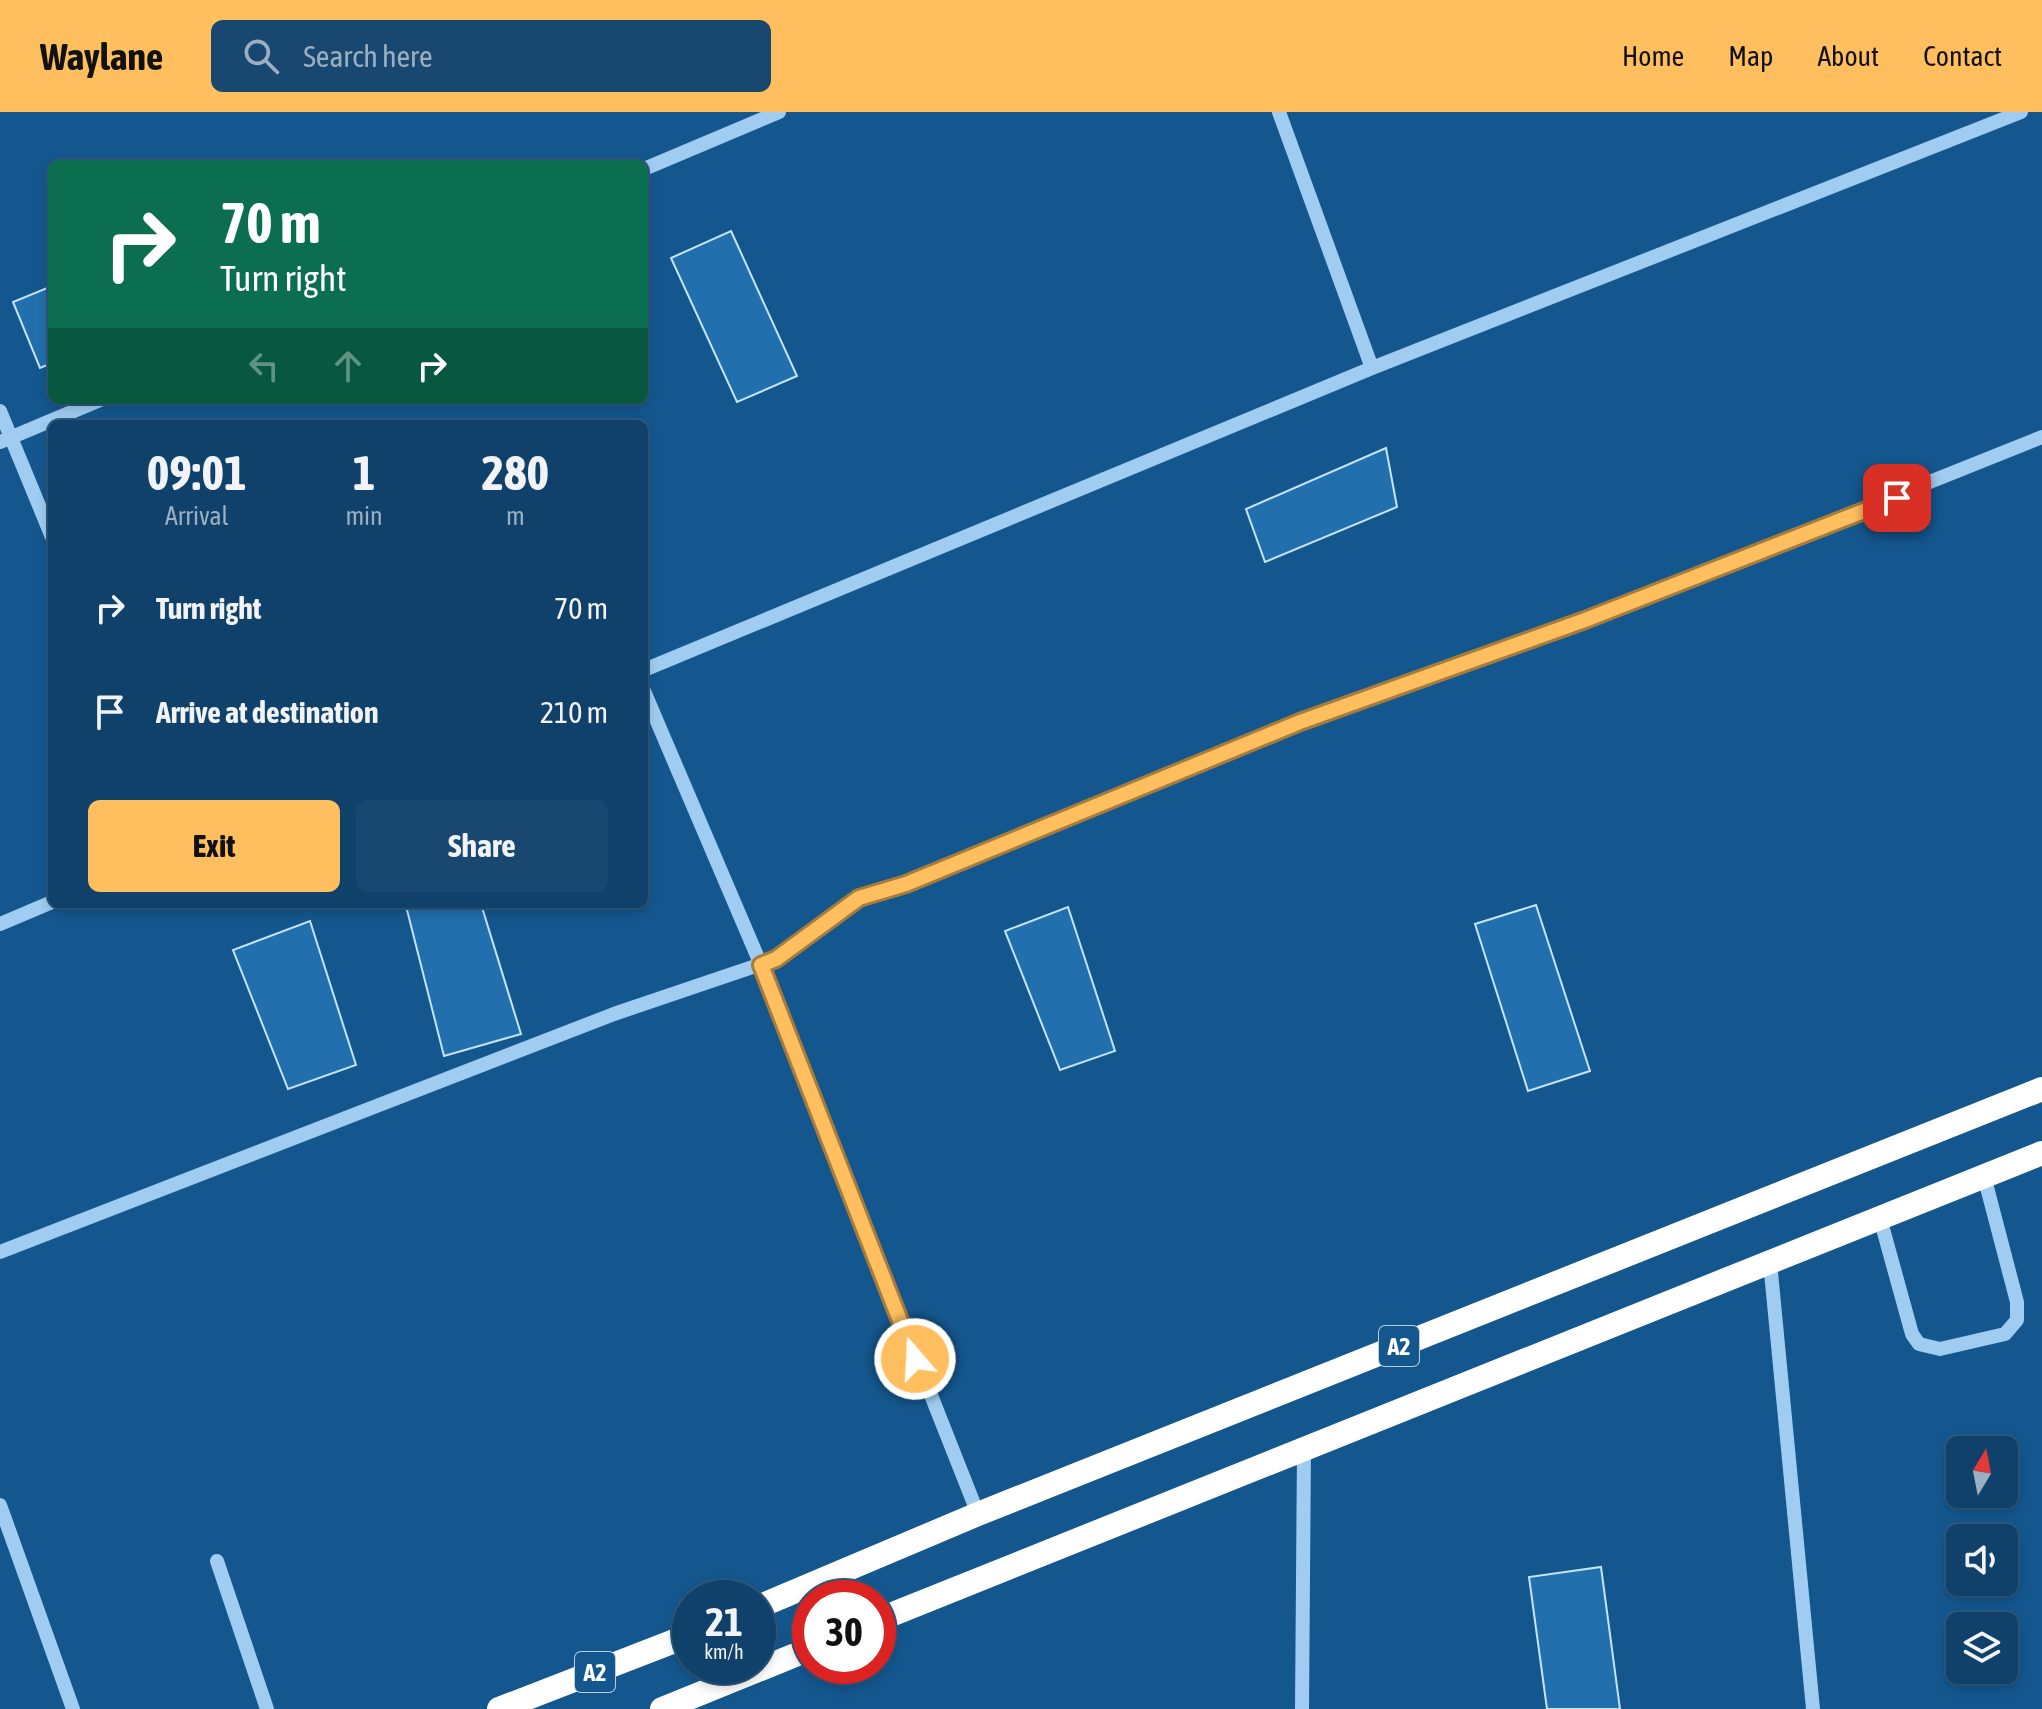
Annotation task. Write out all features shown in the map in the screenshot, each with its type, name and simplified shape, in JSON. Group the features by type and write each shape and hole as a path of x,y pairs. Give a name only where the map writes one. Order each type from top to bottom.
{"highway":[{"name":"A2","path":"776,1599 978,1514 2042,1089"},
{"name":"A2","path":"896,1613 2042,1153"},
{"name":"A2","path":"499,1709 672,1642"},
{"path":"662,1709 792,1656"}],"street":[{"path":"648,167 779,112"},
{"path":"1279,112 1372,368"},
{"path":"648,668 1372,368 2021,112"},
{"path":"53,420 91,404"},
{"path":"0,411 6,440 48,529"},
{"path":"6,440 48,422"},
{"path":"0,1252 614,1014 761,965 776,959 859,898 906,884 1300,722 1585,620 2042,437"},
{"path":"648,700 761,965 978,1514"},
{"path":"0,924 48,904"},
{"path":"1880,1218 1912,1334 1919,1344 1940,1349 2005,1334 2017,1320 2017,1302 1984,1176"},
{"path":"1770,1262 1813,1709"},
{"path":"1302,1709 1304,1448"},
{"path":"0,1505 73,1709"},
{"path":"217,1561 267,1709"}],"building":[{"path":"731,231 797,376 737,402 671,258"},
{"path":"48,288 48,365 40,368 13,302"},
{"path":"1386,448 1397,507 1265,562 1246,509"},
{"path":"1536,905 1590,1071 1528,1091 1475,924"},
{"path":"1068,907 1115,1051 1060,1070 1005,931"},
{"path":"407,908 482,908 521,1034 444,1056"},
{"path":"310,921 356,1065 288,1089 233,950"},
{"path":"1601,1567 1620,1709 1547,1709 1529,1577"}],"route":[{"path":"915,1359 761,965 776,959 859,898 906,884 1300,722 1585,620 1897,498"}]}
